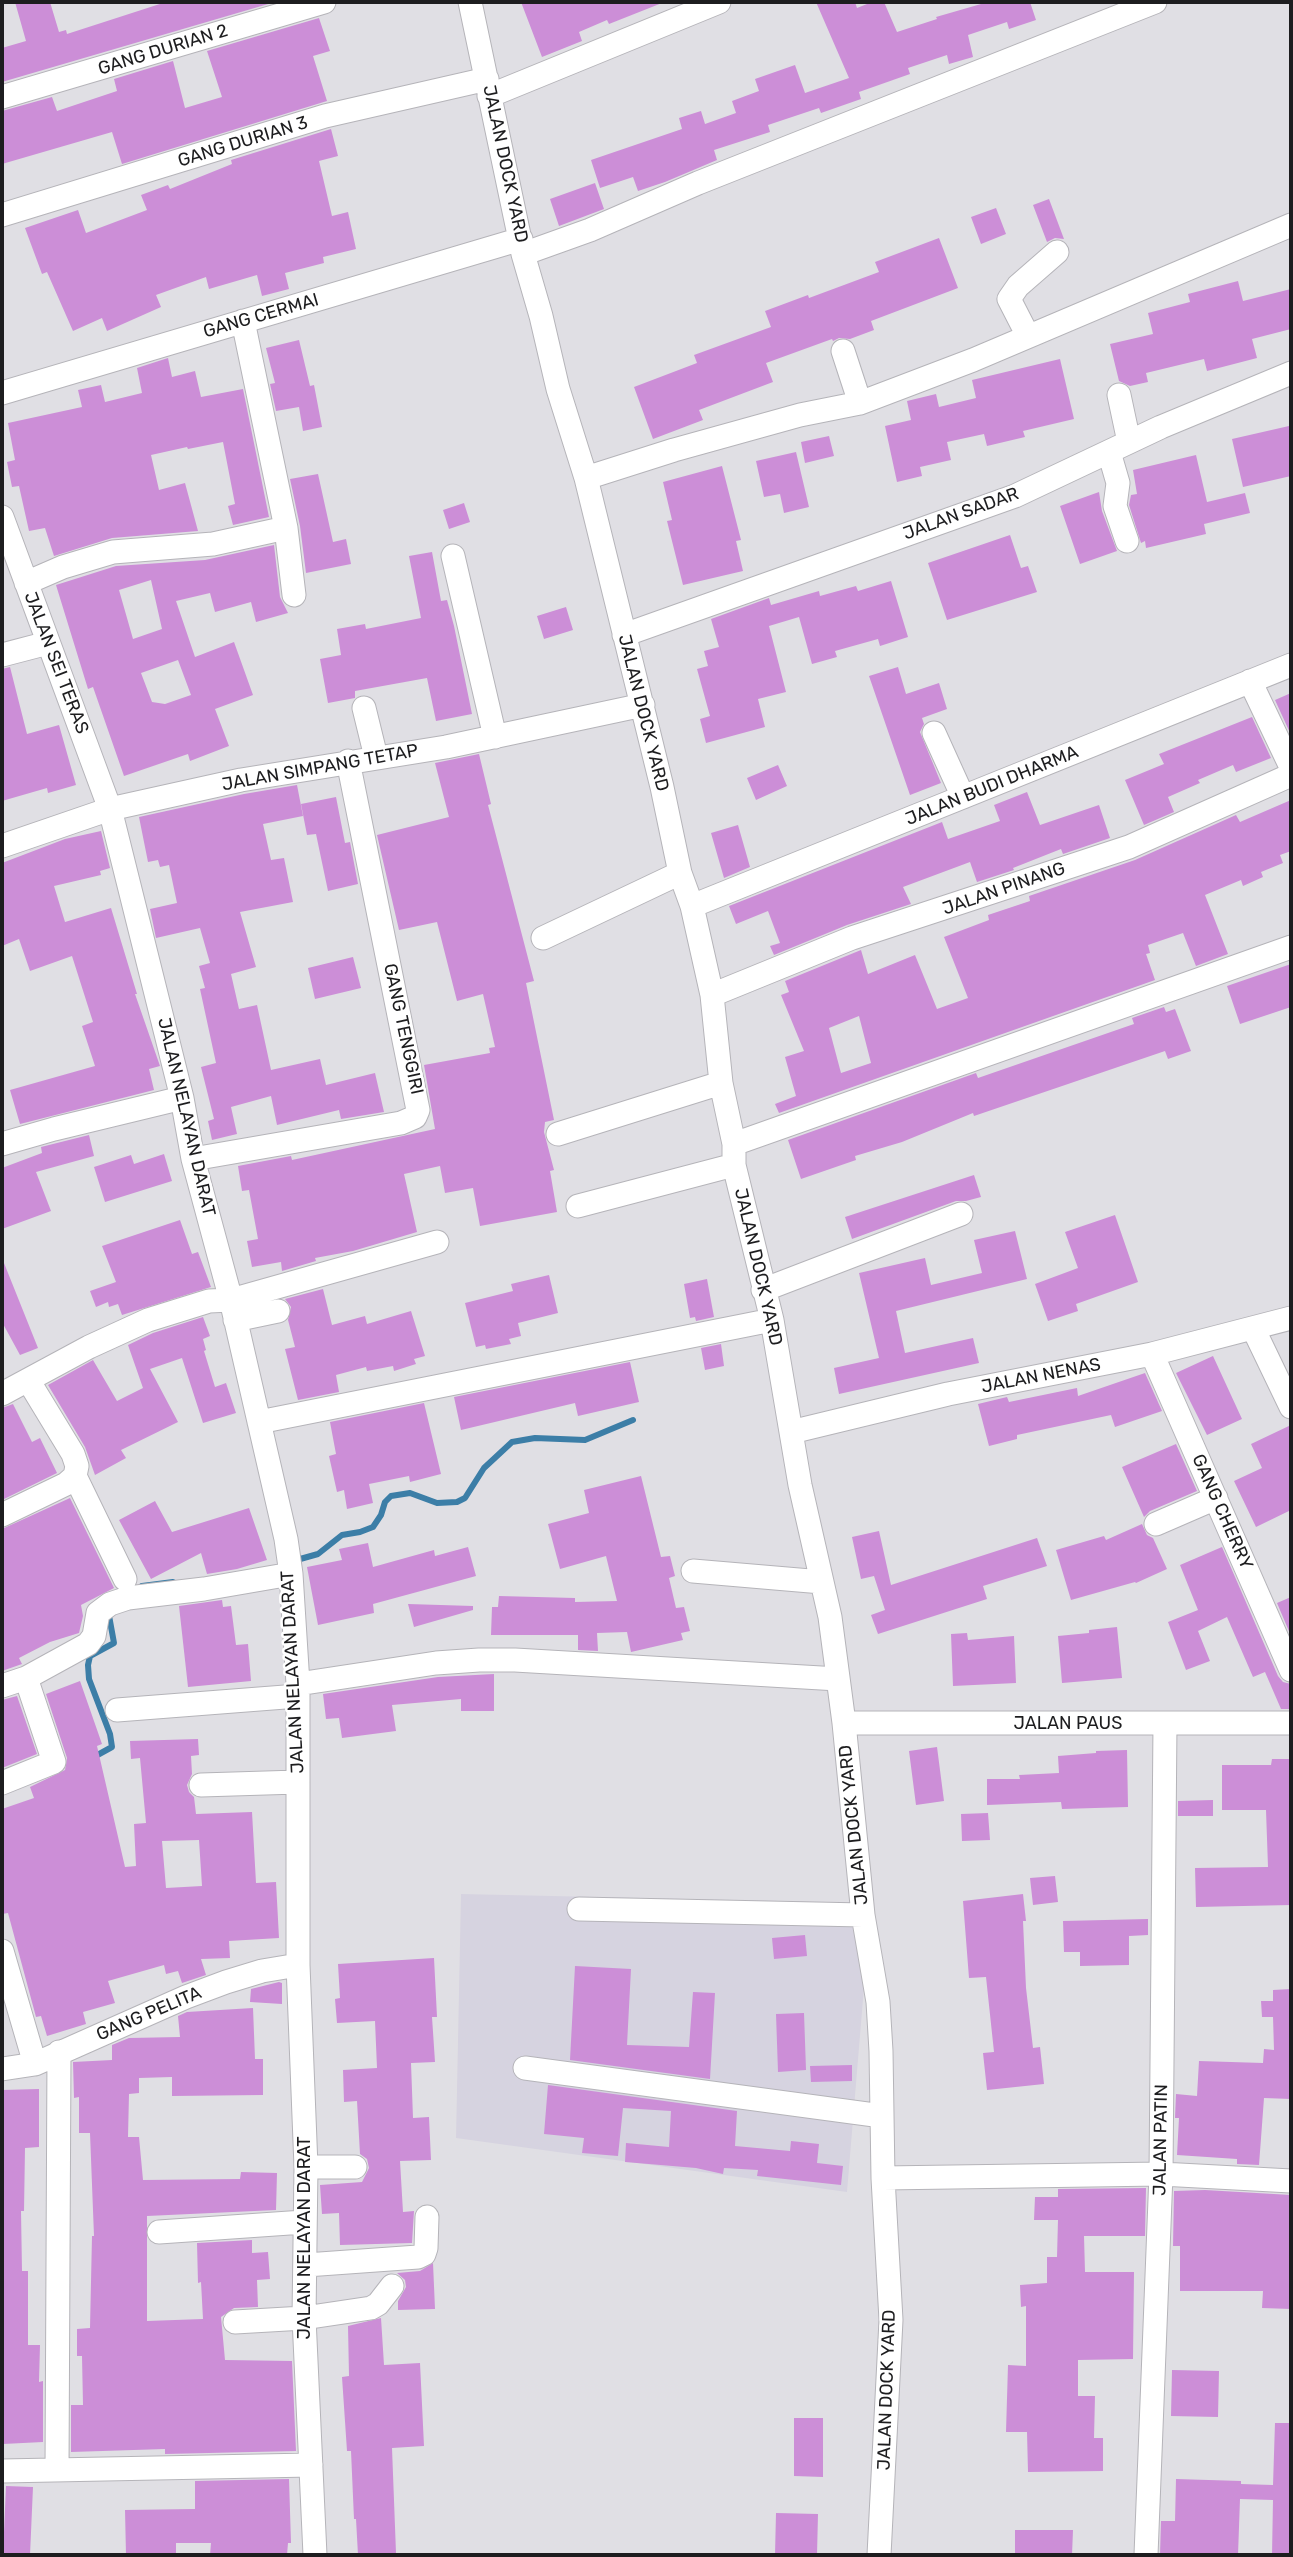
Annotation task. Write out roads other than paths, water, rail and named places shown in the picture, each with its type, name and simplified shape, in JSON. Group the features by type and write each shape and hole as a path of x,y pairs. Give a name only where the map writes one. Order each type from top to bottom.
{"street":[{"name":"GANG DURIAN 2","path":"2,97 324,2"},
{"name":"JALAN DOCK YARD","path":"470,2 522,247 558,389 586,478 643,705 680,873 692,906 712,995 720,1083 763,1290 772,1320 800,1485 830,1617 844,1723 863,1915 878,2002 881,2051 883,2178 891,2320 879,2555"},
{"name":"GANG DURIAN 3","path":"2,215 325,116 488,87 719,2"},
{"name":"GANG CERMAI","path":"2,393 243,321 522,247 548,245 1155,2"},
{"path":"586,478 800,415 860,403 973,360 1291,225"},
{"path":"1028,336 1009,299 1018,286 1057,253"},
{"path":"243,321 286,528 294,594"},
{"path":"843,351 860,403"},
{"name":"JALAN SADAR","path":"624,635 1015,496 1119,447 1291,373"},
{"path":"1119,395 1118,483 1115,506 1127,541"},
{"name":"JALAN SEI TERAS","path":"2,517 110,809"},
{"path":"26,583 63,567 113,552 213,544 286,528"},
{"path":"453,556 495,737"},
{"path":"2,654 48,643"},
{"name":"JALAN BUDI DHARMA","path":"692,906 1291,665"},
{"path":"1250,681 1291,767"},
{"name":"JALAN SIMPANG TETAP","path":"2,846 110,809 241,780 495,737 643,705"},
{"path":"364,708 376,757"},
{"path":"934,733 963,797"},
{"name":"GANG TENGGIRI","path":"193,1159 401,1123 415,1117 418,1110 348,761"},
{"name":"JALAN PINANG","path":"712,995 852,939 1129,847 1291,775"},
{"name":"JALAN NELAYAN DARAT","path":"110,809 183,1098 193,1159 233,1310 286,1539 290,1572 298,1690 298,1965 306,2167 304,2318 315,2555"},
{"path":"543,938 680,873"},
{"path":"578,1206 734,1155 1291,947"},
{"path":"558,1134 720,1083"},
{"path":"2,1144 183,1098"},
{"path":"763,1290 961,1214"},
{"path":"233,1310 437,1242"},
{"path":"2,1394 89,1347 148,1320 209,1301 233,1310 278,1311"},
{"name":"JALAN NENAS","path":"791,1432 948,1394 1152,1354 1291,1318"},
{"path":"259,1422 772,1320"},
{"path":"1253,1328 1291,1407"},
{"name":"GANG CHERRY","path":"1152,1354 1291,1670"},
{"path":"2,1515 66,1484 75,1476 77,1466 73,1454 28,1380"},
{"path":"75,1476 125,1579"},
{"path":"1156,1524 1216,1498"},
{"path":"693,1571 822,1582"},
{"path":"2,1686 26,1678 92,1641 98,1613 128,1598 218,1587 290,1572"},
{"path":"117,1710 298,1690 436,1663 479,1660 838,1679"},
{"path":"6,1781 52,1764 52,1755 26,1678"},
{"name":"JALAN PAUS","path":"844,1723 1291,1723"},
{"name":"JALAN PATIN","path":"1146,2555 1161,2174 1165,1724"},
{"path":"201,1785 298,1782"},
{"path":"579,1909 863,1915"},
{"path":"2,1951 35,2064"},
{"name":"GANG PELITA","path":"2,2069 35,2064 206,1990 262,1972 298,1965"},
{"path":"57,2470 59,2052"},
{"path":"526,2068 881,2116"},
{"path":"306,2167 355,2166"},
{"path":"883,2178 1161,2174 1291,2181"},
{"path":"306,2265 418,2257 424,2254 426,2248 427,2217"},
{"path":"159,2232 304,2222"},
{"path":"235,2322 304,2318 371,2308 383,2299 392,2286"},
{"path":"2,2471 311,2465"}],"waterway":[{"path":"293,1561 318,1554 342,1535 373,1527 385,1502 391,1496 410,1493 437,1503 457,1502 465,1498 484,1468 512,1442 535,1438 585,1440 633,1420"},
{"path":"142,1586 173,1582"},
{"path":"92,1758 112,1747 110,1734 89,1679 88,1665 90,1656 114,1643 108,1610"}]}
